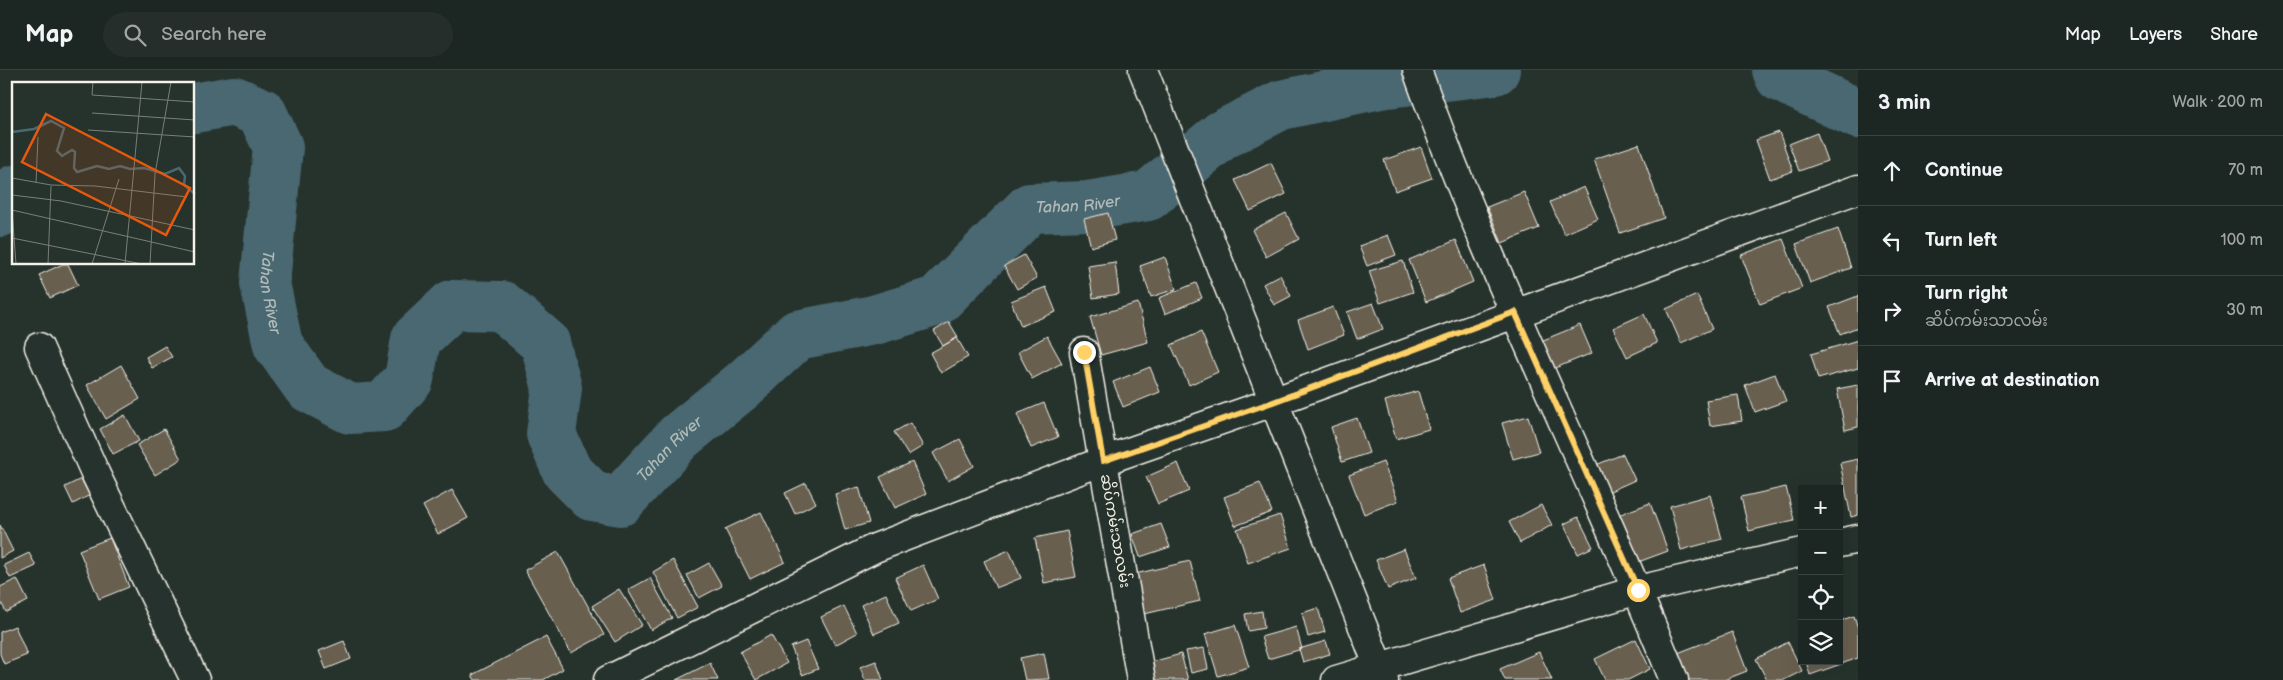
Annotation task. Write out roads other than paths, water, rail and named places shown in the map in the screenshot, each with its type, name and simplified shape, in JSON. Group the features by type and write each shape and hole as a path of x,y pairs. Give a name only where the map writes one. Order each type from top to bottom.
{"street":[{"path":"1142,70 1382,674"},
{"path":"1417,70 1431,110 1515,312 1638,590 1674,680"},
{"path":"608,680 875,548 1103,461 1273,402 1515,312 1858,190"},
{"path":"39,347 96,475 195,680"},
{"name":"ဆိပ်ကမ်းသာလမ်း","path":"1084,352 1141,680"},
{"path":"1843,542 1858,539"},
{"path":"1336,680 1382,674 1638,590 1798,553"}],"waterway":[{"name":"Tahan River","path":"195,108 234,101 262,113 278,147 265,283 278,345 308,387 350,409 384,407 409,379 416,339 452,305 502,306 545,343 557,388 551,434 567,471 592,496 620,501 679,437 743,385 797,335 874,320 937,301 1030,208 1088,206 1148,196 1222,135 1281,105 1380,84 1495,70"},
{"name":"Tahan River","path":"1777,70 1780,77 1858,114"},
{"name":"Tahan River","path":"0,212 12,193"}]}
